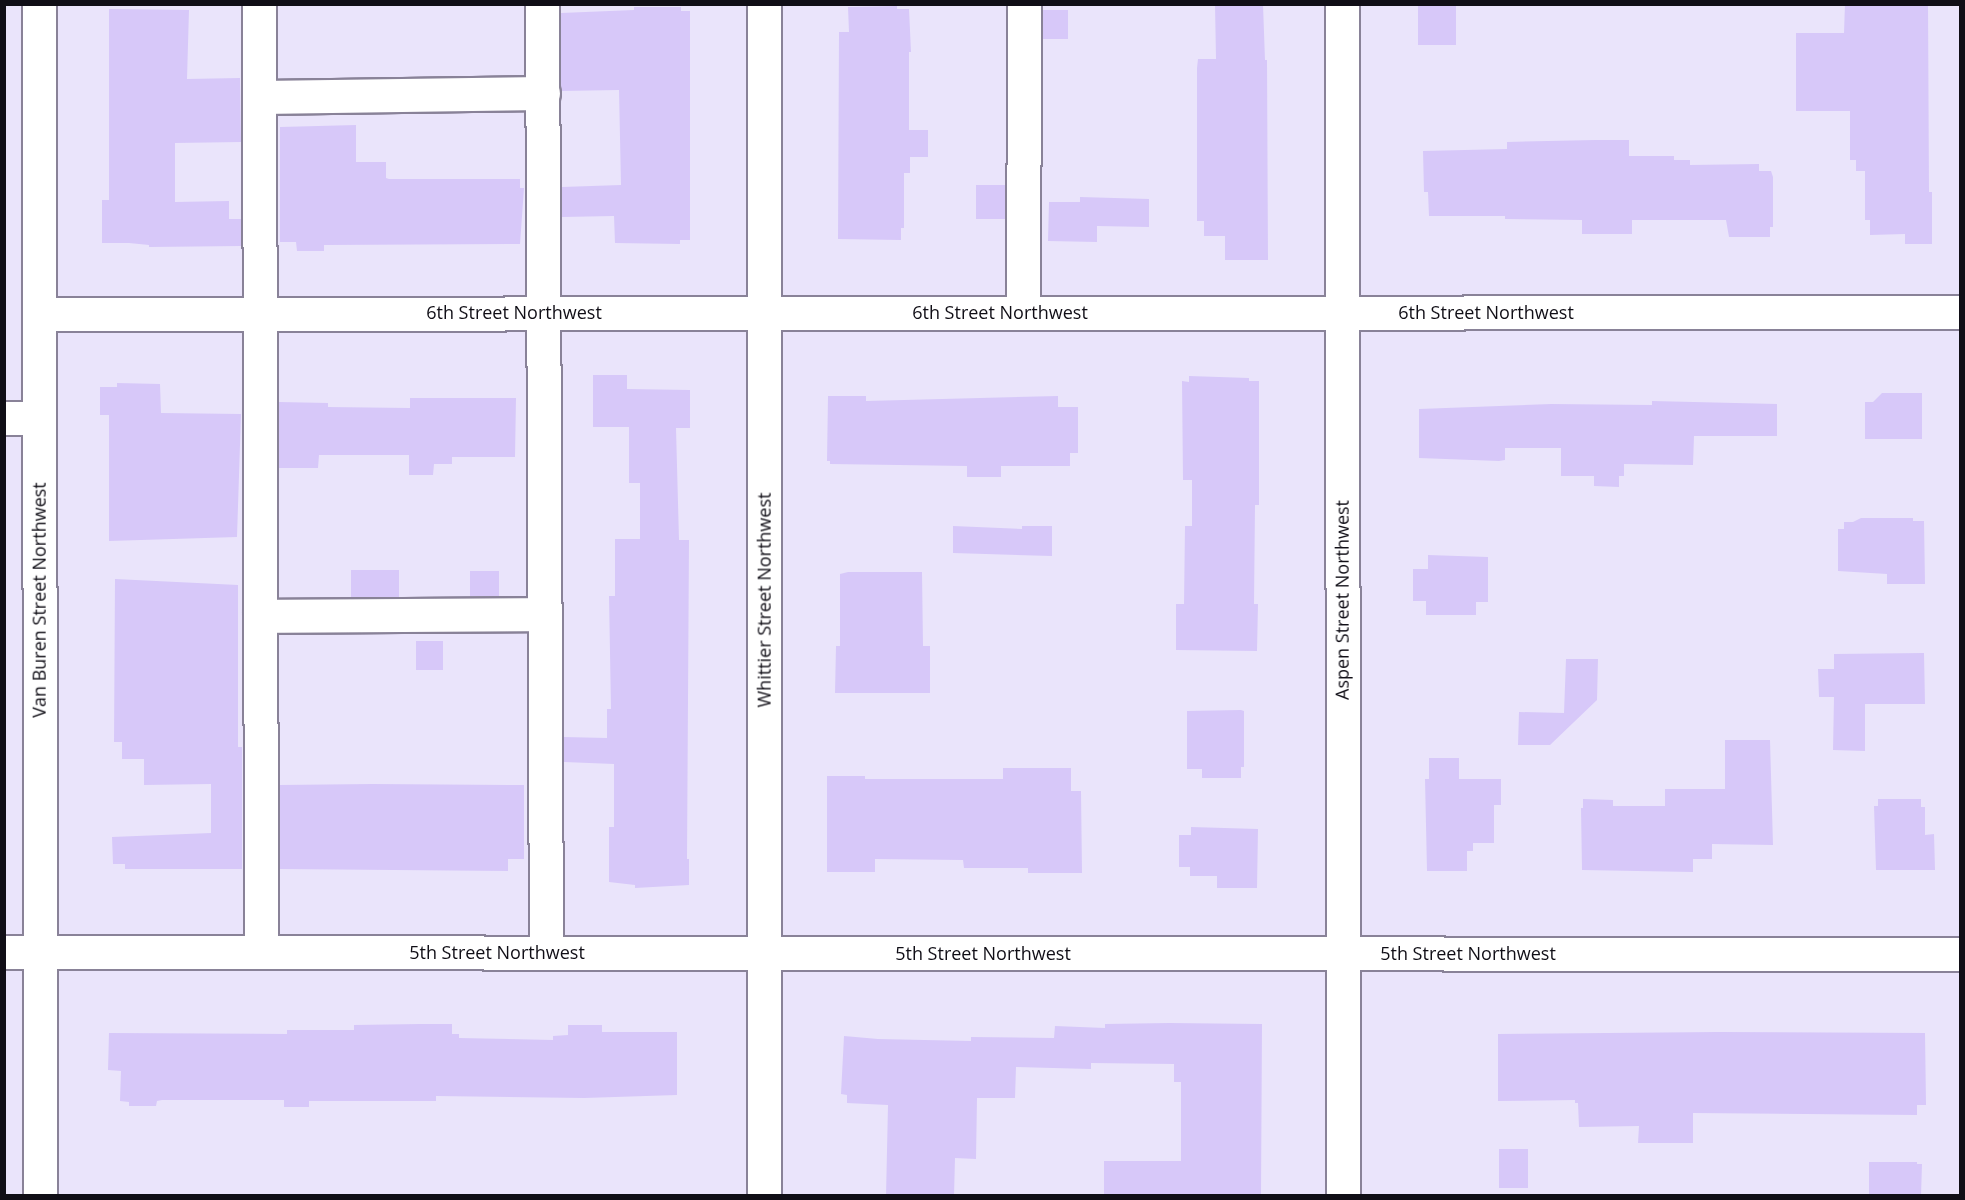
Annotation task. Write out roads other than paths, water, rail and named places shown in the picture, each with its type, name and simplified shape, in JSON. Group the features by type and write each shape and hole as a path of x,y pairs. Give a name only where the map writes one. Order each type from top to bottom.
{"street":[{"name":"Van Buren Street Northwest","path":"39,4 40,1196"},
{"path":"259,4 261,952"},
{"path":"542,4 546,952"},
{"name":"Whittier Street Northwest","path":"764,4 764,1196"},
{"path":"1023,312 1024,4"},
{"name":"Aspen Street Northwest","path":"1342,4 1343,1196"},
{"path":"260,97 543,93"},
{"name":"6th Street Northwest","path":"39,314 1960,312"},
{"path":"4,418 39,418"},
{"path":"260,616 545,614"},
{"name":"5th Street Northwest","path":"4,952 1960,954"}]}
